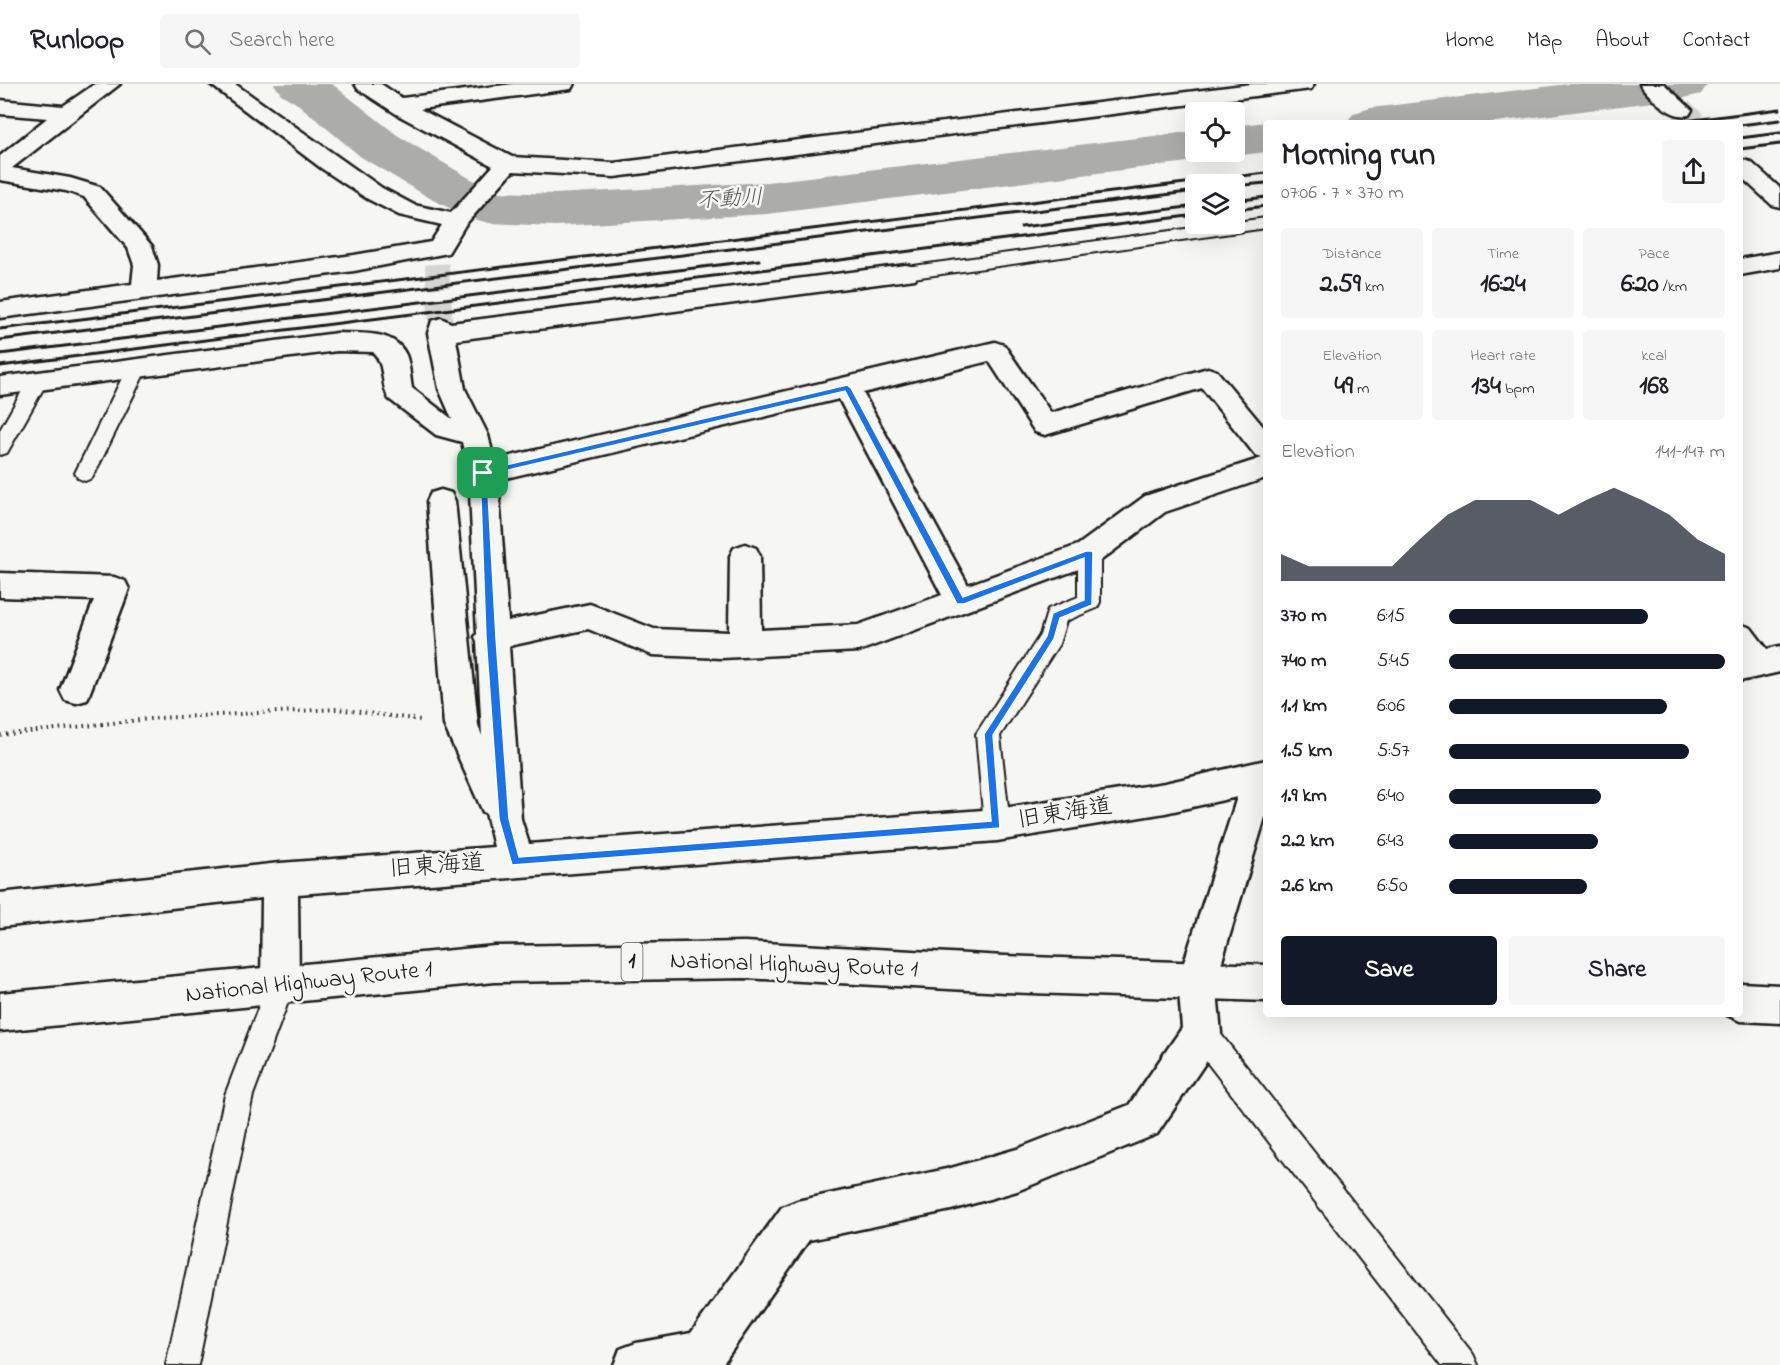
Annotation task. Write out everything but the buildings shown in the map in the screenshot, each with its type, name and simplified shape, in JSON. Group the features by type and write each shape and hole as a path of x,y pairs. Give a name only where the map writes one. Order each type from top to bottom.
{"main road":[{"path":"0,167 68,112 109,84"},
{"path":"221,84 374,193 407,210 456,221"},
{"path":"366,84 398,105 507,164 614,170 1303,84"},
{"path":"398,105 563,84"},
{"path":"1651,84 1681,110"},
{"path":"0,107 68,112"},
{"path":"0,310 354,263 438,256 456,221 507,164"},
{"path":"1743,169 1780,200"},
{"path":"0,173 70,185 92,192 140,246 146,265 144,291"},
{"path":"1743,266 1780,260"},
{"path":"504,819 491,638 483,473 474,435 452,389 441,330 906,273"},
{"path":"0,386 338,342 380,344 393,356 399,392 446,428 474,435"},
{"path":"483,473 995,351 1045,425 1208,377 1263,445"},
{"path":"847,388 961,601"},
{"path":"491,638 590,616 652,642 745,644 859,638 1089,553 1155,504 1263,468"},
{"path":"441,501 461,725 504,819 516,862"},
{"path":"745,556 745,644"},
{"path":"0,585 114,589 76,690"},
{"path":"1743,641 1760,663"},
{"path":"636,1365 703,1359 750,1284 797,1222 951,1189 995,1176 1143,1120 1202,1033 1197,981 1263,776"},
{"name":"旧東海道","path":"0,910 280,879 997,825 1165,798 1263,776"},
{"path":"280,879 280,986"},
{"name":"National Highway Route 1","path":"0,1012 495,964 746,960 1005,974 1263,983"},
{"path":"1743,1002 1780,1004"}],"lane":[{"path":"906,273 1263,223"},
{"path":"85,473 137,368"},
{"path":"0,448 36,382"},
{"path":"997,825 988,734 1051,637 1056,615 1089,602 1089,553"},
{"path":"182,1365 239,1095 280,986"},
{"path":"1202,1033 1461,1365"}],"path":[{"path":"0,735 159,718 338,709 461,725"}],"waterway":[{"name":"不動川","path":"298,84 316,95 379,146 451,189 489,207 555,210 767,198 1185,147"},
{"name":"不動川","path":"1395,120 1684,84"},
{"name":"不動川","path":"1245,140 1263,137"}],"tunnel":[{"path":"1681,110 1692,120"},
{"path":"437,264 441,327"}],"railway":[{"path":"1693,120 1780,109"},
{"path":"1743,125 1780,120"},
{"path":"1743,138 1780,133"},
{"path":"1743,149 1780,144"},
{"path":"0,329 1263,173"},
{"path":"1245,185 1263,183"},
{"path":"0,340 1185,192"},
{"path":"1245,200 1263,197"},
{"path":"1245,209 1263,206"},
{"path":"1021,227 1185,207"},
{"path":"0,366 1185,216"},
{"path":"0,354 759,260"}],"route":[{"path":"847,388 961,601 1089,553 1089,602 1056,615 1051,637 988,734 997,825 516,862 504,819 491,638 483,473 847,388"}]}
